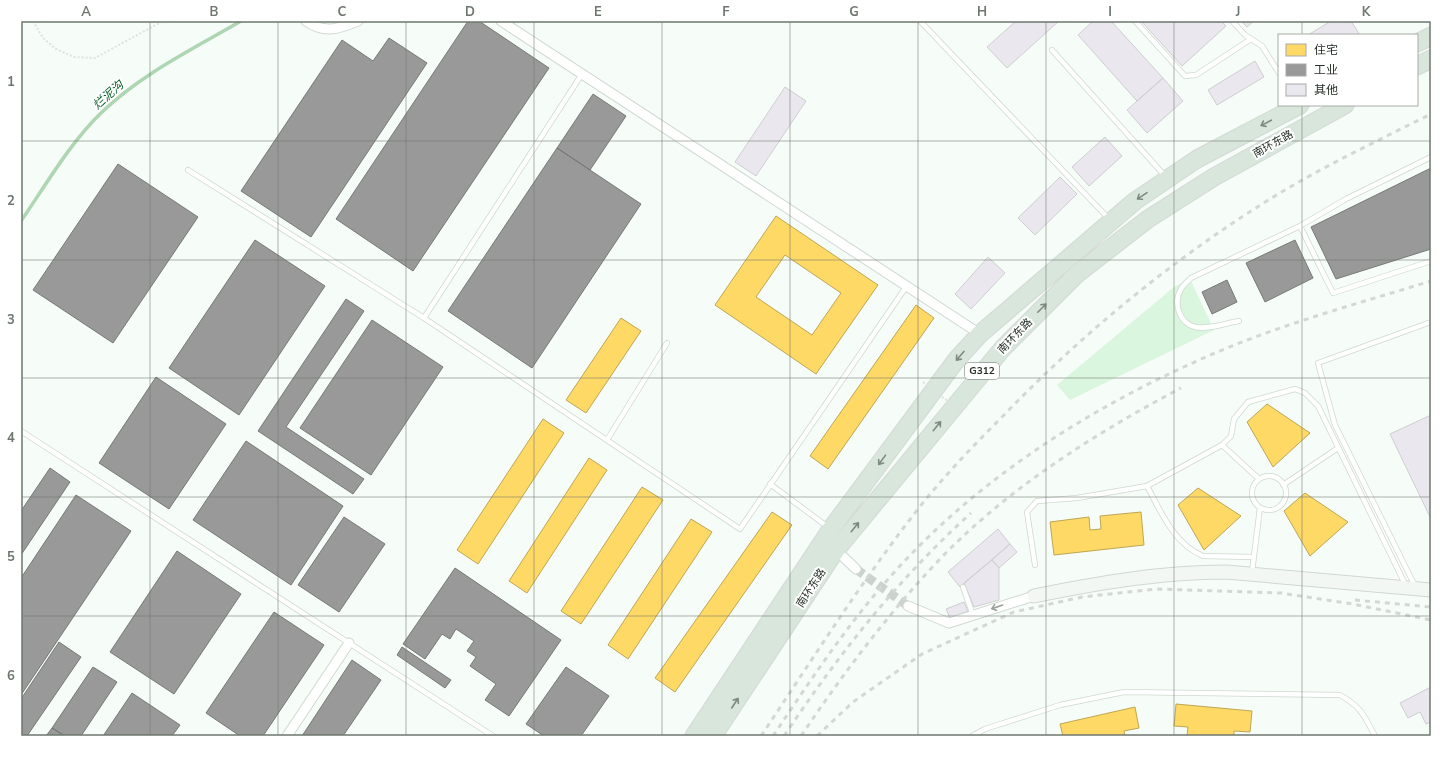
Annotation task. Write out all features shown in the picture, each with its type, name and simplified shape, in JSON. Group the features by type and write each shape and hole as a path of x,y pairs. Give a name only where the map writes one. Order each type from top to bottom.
{"highway":[{"path":"1418,42 1431,36"},
{"path":"1418,66 1431,59"},
{"name":"南环东路","path":"694,736 831,529 957,359 980,334 1110,220 1167,179 1197,159 1297,106"},
{"name":"南环东路","path":"713,736 836,550 1002,348 1077,274 1148,219 1214,177 1343,106"}],"street":[{"path":"306,21 324,30 335,30 358,21"},
{"path":"501,21 980,334"},
{"path":"836,550 856,569"},
{"path":"908,606 949,623 1034,596 1113,580 1193,572 1252,574 1431,590"},
{"path":"287,736 348,643"}],"lane":[{"path":"920,21 1110,220"},
{"path":"1135,21 1185,76 1196,75 1251,39"},
{"path":"1232,21 1245,35 1262,46 1278,71"},
{"path":"1052,50 1167,179"},
{"path":"424,318 582,74"},
{"path":"1239,321 1207,327 1195,327 1187,323 1179,316 1176,302 1181,289 1191,278 1300,226 1346,199 1431,157"},
{"path":"188,170 424,318 740,529 906,287"},
{"path":"1300,226 1333,293 1431,261"},
{"path":"1412,589 1335,425 1318,363 1431,322"},
{"path":"607,440 667,343"},
{"path":"1035,565 1027,512 1037,501 1077,498 1147,486 1222,445 1231,436 1234,419 1248,402 1295,389 1305,393 1318,406 1338,448 1412,589"},
{"path":"21,431 493,736"},
{"path":"1222,445 1259,479"},
{"path":"1284,485 1338,448"},
{"path":"1264,477 1275,478 1284,485 1285,496 1280,506 1270,510 1260,508 1252,499 1252,488 1259,479 1264,477"},
{"path":"770,484 831,529"},
{"path":"1147,486 1170,529 1195,553 1203,556 1254,557"},
{"path":"1252,574 1260,508"},
{"path":"963,587 973,615"},
{"path":"972,736 985,729 1060,705 1124,692 1340,695 1355,704 1363,712 1375,736"}],"path":[{"path":"33,21 43,38 56,48 74,57 95,58 163,21"},
{"path":"923,382 963,413"}],"green space":[{"path":"1190,279 1214,330 1070,400 1057,385 1174,287"}],"building: 住宅":[{"path":"776,216 878,285 816,374 715,305","holes":["785,255 841,293 812,335 756,297"]},
{"path":"916,305 934,318 828,469 810,456"},
{"path":"621,318 641,331 586,413 566,400"},
{"path":"1267,404 1310,433 1273,467 1247,422"},
{"path":"543,419 564,433 478,564 457,550"},
{"path":"589,458 607,470 527,593 509,581"},
{"path":"642,487 663,500 581,624 561,611"},
{"path":"1198,488 1241,516 1204,550 1178,505"},
{"path":"1305,493 1348,522 1310,556 1284,511"},
{"path":"772,512 792,525 675,692 655,678"},
{"path":"1141,512 1144,545 1054,555 1050,522 1089,517 1090,530 1101,529 1100,516"},
{"path":"691,519 712,532 628,659 608,645"},
{"path":"1176,704 1252,711 1250,732 1234,731 1234,736 1187,736 1188,727 1174,726"},
{"path":"1135,707 1139,728 1124,731 1125,736 1063,736 1060,724"}],"building: 工业":[{"path":"468,21 479,21 549,68 413,271 336,219"},
{"path":"389,38 427,63 311,237 241,191 342,40 373,61"},
{"path":"593,94 626,116 590,170 557,148"},
{"path":"557,148 641,204 532,368 448,311"},
{"path":"118,164 198,217 113,343 33,290"},
{"path":"1431,168 1431,249 1336,279 1311,227"},
{"path":"255,240 325,286 239,415 169,368"},
{"path":"1295,240 1313,278 1265,302 1246,263"},
{"path":"1227,280 1237,302 1212,314 1202,292"},
{"path":"346,299 364,311 286,427 364,479 353,494 258,431"},
{"path":"372,320 443,367 371,475 300,428"},
{"path":"156,377 226,424 169,509 99,463"},
{"path":"246,441 343,506 291,585 193,520"},
{"path":"50,468 70,482 21,555 21,511"},
{"path":"76,495 131,531 21,695 21,578"},
{"path":"344,517 385,544 339,612 298,585"},
{"path":"177,551 241,594 174,694 110,652"},
{"path":"455,568 561,640 509,716 485,700 496,684 470,666 476,657 467,651 474,641 456,629 450,639 442,634 425,659 403,644"},
{"path":"274,612 324,645 263,736 240,736 206,713"},
{"path":"59,642 81,657 27,736 21,736 21,699"},
{"path":"402,647 451,680 445,688 397,655"},
{"path":"352,660 381,680 343,736 302,736"},
{"path":"93,667 117,682 81,736 65,736 52,728"},
{"path":"566,667 609,696 581,736 544,736 526,724"},
{"path":"132,693 180,725 172,736 103,736"},
{"path":"52,728 65,736 46,736"}],"building: 其他":[{"path":"1016,21 1059,21 1007,68 987,47"},
{"path":"1093,21 1111,21 1163,78 1137,101 1078,35"},
{"path":"1141,21 1221,21 1226,26 1182,66"},
{"path":"1241,21 1254,21 1247,27"},
{"path":"1331,21 1351,21 1359,34 1310,34"},
{"path":"1255,61 1264,77 1217,105 1208,90"},
{"path":"1163,78 1183,101 1147,133 1127,110"},
{"path":"785,87 806,101 756,176 735,162"},
{"path":"1105,137 1122,156 1089,186 1072,167"},
{"path":"1060,177 1077,194 1035,235 1018,218"},
{"path":"988,257 1005,273 971,309 955,294"},
{"path":"1431,415 1431,519 1390,434"},
{"path":"998,529 1010,544 960,587 948,572"},
{"path":"1010,544 1017,552 999,568 992,560"},
{"path":"992,560 999,568 999,600 974,607 964,583"},
{"path":"964,602 968,611 950,618 946,609"},
{"path":"1431,687 1431,722 1426,724 1420,712 1408,718 1400,703"}],"waterway":[{"name":"烂泥沟","path":"21,221 68,151 101,113 150,74 241,21"}],"tunnel":[{"path":"856,569 908,606"}],"railway":[{"path":"761,736 857,593 918,509 970,450 1033,385 1130,299 1198,247 1234,222 1310,176 1431,114"},
{"path":"773,736 823,662 849,627 877,592 913,552 952,515 1037,449 1083,420 1130,394 1227,348 1303,320 1431,281"},
{"path":"801,736 849,668 901,602 965,534 1023,487 1084,444 1116,424 1181,388"},
{"path":"784,736 826,676 870,619 918,565 971,513"},
{"path":"817,736 853,702 922,654 1014,612 1082,597 1156,589 1281,593 1353,604 1431,620"},
{"path":"1355,600 1431,607"}]}
